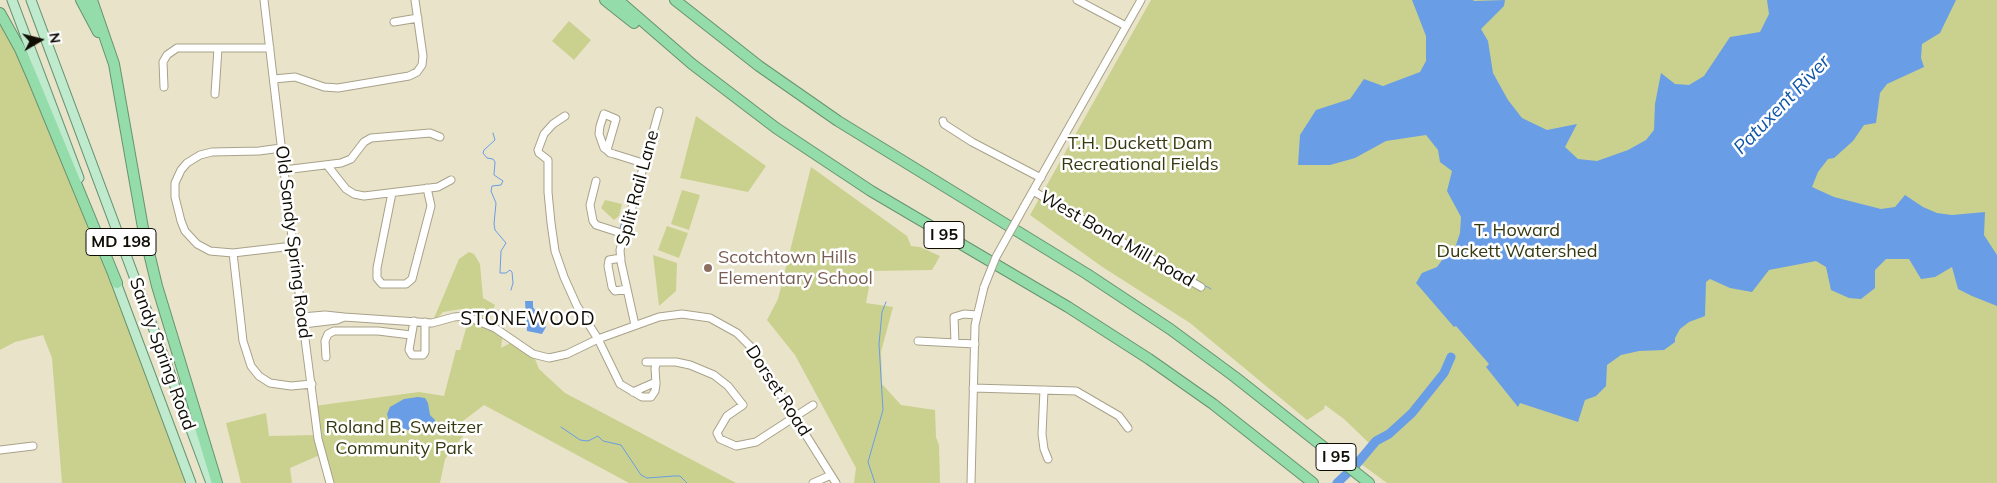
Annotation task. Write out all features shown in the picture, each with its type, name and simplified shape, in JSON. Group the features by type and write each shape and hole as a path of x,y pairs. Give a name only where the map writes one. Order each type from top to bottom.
{"highway":[{"path":"81,0 104,46 122,106"},
{"path":"92,0 109,45 149,253 186,386 217,483"},
{"path":"606,0 692,64"},
{"name":"I 95","path":"618,0 692,64 776,128 871,191 1068,306 1149,358 1213,404 1313,483"},
{"name":"I 95","path":"675,0 759,66 838,121 1087,274 1201,350 1369,483"},
{"path":"0,13 20,49 117,283"}],"main road":[{"name":"Sandy Spring Road","path":"12,0 191,483"},
{"name":"Sandy Spring Road","path":"31,0 211,483"}],"street":[{"name":"Old Sandy Spring Road","path":"264,0 318,439 330,483"},
{"path":"274,79 295,77 318,86 334,88 413,74 420,69 423,56 415,0"},
{"path":"1077,0 1126,26"},
{"path":"971,483 974,344 977,315 984,287 996,257 1140,0"},
{"path":"394,22 418,18"},
{"path":"164,87 163,62 172,50 177,48 270,48"},
{"path":"215,94 218,48"},
{"name":"Split Rail Lane","path":"635,324 621,258 624,234 646,164 659,111"},
{"path":"606,150 616,119 604,114 599,134 600,142 606,150 646,164"},
{"path":"565,116 553,124 544,134 538,150 539,153 548,158 549,162 549,207 559,264 574,300 598,339 617,381 622,386 642,397 651,396 655,391 655,368 657,362"},
{"path":"943,120 944,124 972,142 1041,178"},
{"path":"284,170 341,163 351,159 364,142 371,138 430,132 440,137"},
{"path":"281,148 260,151 204,153 188,163 176,180 175,193 181,221 189,237 210,251 234,253 293,246"},
{"path":"327,165 338,181 354,194 364,196 438,187 451,180"},
{"path":"596,182 590,208 593,222 596,225 624,234"},
{"path":"392,193 377,268 377,278 382,284 406,284 412,279 431,206 427,188"},
{"name":"West Bond Mill Road","path":"1034,192 1201,287"},
{"path":"234,253 243,341 249,364 259,376 270,383 291,386 312,384"},
{"path":"621,258 609,260 608,266 612,287 615,291 627,289"},
{"name":"Dorset Road","path":"303,320 344,317 436,322 459,316 469,317 495,328 533,354 546,358 563,356 598,339 659,316 682,314 710,318 727,326 750,346 836,483"},
{"path":"955,343 954,317 964,314 977,315"},
{"path":"344,317 346,330"},
{"path":"414,321 410,354 423,355 425,322"},
{"path":"326,357 324,344 328,334 334,331 378,331 411,335"},
{"path":"918,341 974,344"},
{"path":"646,362 676,362 698,368 720,380 736,394 742,405 727,416 717,433 720,439 740,447 749,445 813,405"},
{"path":"633,392 656,382"},
{"path":"973,388 1069,389 1082,393 1119,416 1128,428"},
{"path":"1044,390 1043,443 1048,459"},
{"path":"0,450 33,446"},
{"path":"816,482 831,475"}],"green space":[{"name":"T. Howard Duckett Watershed","path":"1151,0 1997,0 1997,483 1387,483 1357,461 1370,444 1344,419 1325,405 1324,409 1307,420 1190,323 1101,266 1030,215"},
{"path":"0,13 20,49 191,483 62,483 52,358 43,335 15,342 0,350"},
{"path":"569,21 591,40 574,60 552,41"},
{"path":"696,116 766,166 748,192 680,178"},
{"path":"811,167 907,236 911,246 920,247 940,256 932,270 872,271 866,303 893,307 881,352 882,384 901,405 935,410 936,437 939,445 940,483 854,483 856,468 795,355 767,320 778,299"},
{"path":"682,190 700,195 689,230 671,224"},
{"path":"605,200 622,204 619,216 614,220 601,208"},
{"path":"667,226 688,233 679,258 658,250"},
{"name":"Roland B. Sweitzer Community Park","path":"469,252 474,254 480,264 483,298 495,305 488,324 503,333 501,348 514,341 533,354 539,369 565,393 736,483 629,483 484,405 463,421 463,436 445,459 440,483 330,483 322,454 290,468 292,483 241,483 226,423 266,413 269,436 317,435 314,406 419,392 444,396 456,350 460,350 471,310 461,309 443,312 432,323 459,259"},
{"path":"653,255 677,263 676,291 659,306"}],"water":[{"path":"1412,0 1505,0 1504,6 1481,29 1488,41 1493,73 1508,100 1522,118 1547,130 1577,124 1565,147 1578,159 1597,161 1628,150 1646,140 1654,130 1655,104 1661,73 1675,84 1689,85 1704,76 1730,37 1760,32 1769,14 1767,0 1956,0 1940,33 1922,44 1921,58 1924,67 1887,84 1880,93 1876,123 1864,125 1853,141 1834,158 1828,159 1818,172 1812,187 1834,197 1881,209 1895,207 1905,195 1923,207 1937,213 1952,215 1985,212 1984,235 1997,255 1997,306 1958,289 1952,267 1935,277 1921,279 1909,259 1886,259 1875,270 1875,288 1861,299 1849,298 1831,290 1826,267 1816,261 1769,270 1752,292 1730,288 1710,279 1706,282 1705,316 1689,322 1680,329 1675,342 1664,350 1639,351 1621,355 1607,365 1606,386 1596,396 1585,400 1578,422 1520,403 1518,407 1486,367 1489,364 1416,283 1422,273 1437,267 1445,256 1455,248 1460,233 1461,217 1447,191 1452,171 1440,162 1438,150 1426,135 1386,141 1355,158 1330,165 1298,165 1300,135 1316,110 1350,99 1364,79 1383,86 1420,72 1426,61 1426,36"},
{"path":"525,301 533,301 533,307 546,327 542,334 527,331"},
{"path":"425,398 428,403 430,415 435,420 435,429 428,433 411,431 394,426 389,422 387,414 390,407 404,399"}],"waterway":[{"path":"493,133 495,140 483,153 487,158 493,159 495,162 494,175 503,181 501,185 492,186 491,191 496,203 495,230 506,243 501,251 500,273 506,273 510,270 512,272 513,283 511,290"},
{"path":"620,228 622,222"},
{"path":"1137,246 1184,273"},
{"path":"1202,284 1211,289"},
{"path":"875,483 868,462 883,410 879,344 882,312 886,302"},
{"name":"Patuxent River","path":"1337,483 1355,466 1376,441 1389,434 1412,413 1444,373 1451,357"},
{"path":"561,427 580,440 588,441 598,436 603,441 621,445 641,475 647,478 680,476 687,483"}],"place":[{"name":"Scotchtown Hills Elementary School","path":"708,268"}],"district":[{"name":"STONEWOOD","path":"528,319"}],"park label":[{"name":"T.H. Duckett Dam Recreational Fields","path":"1140,154"}]}
